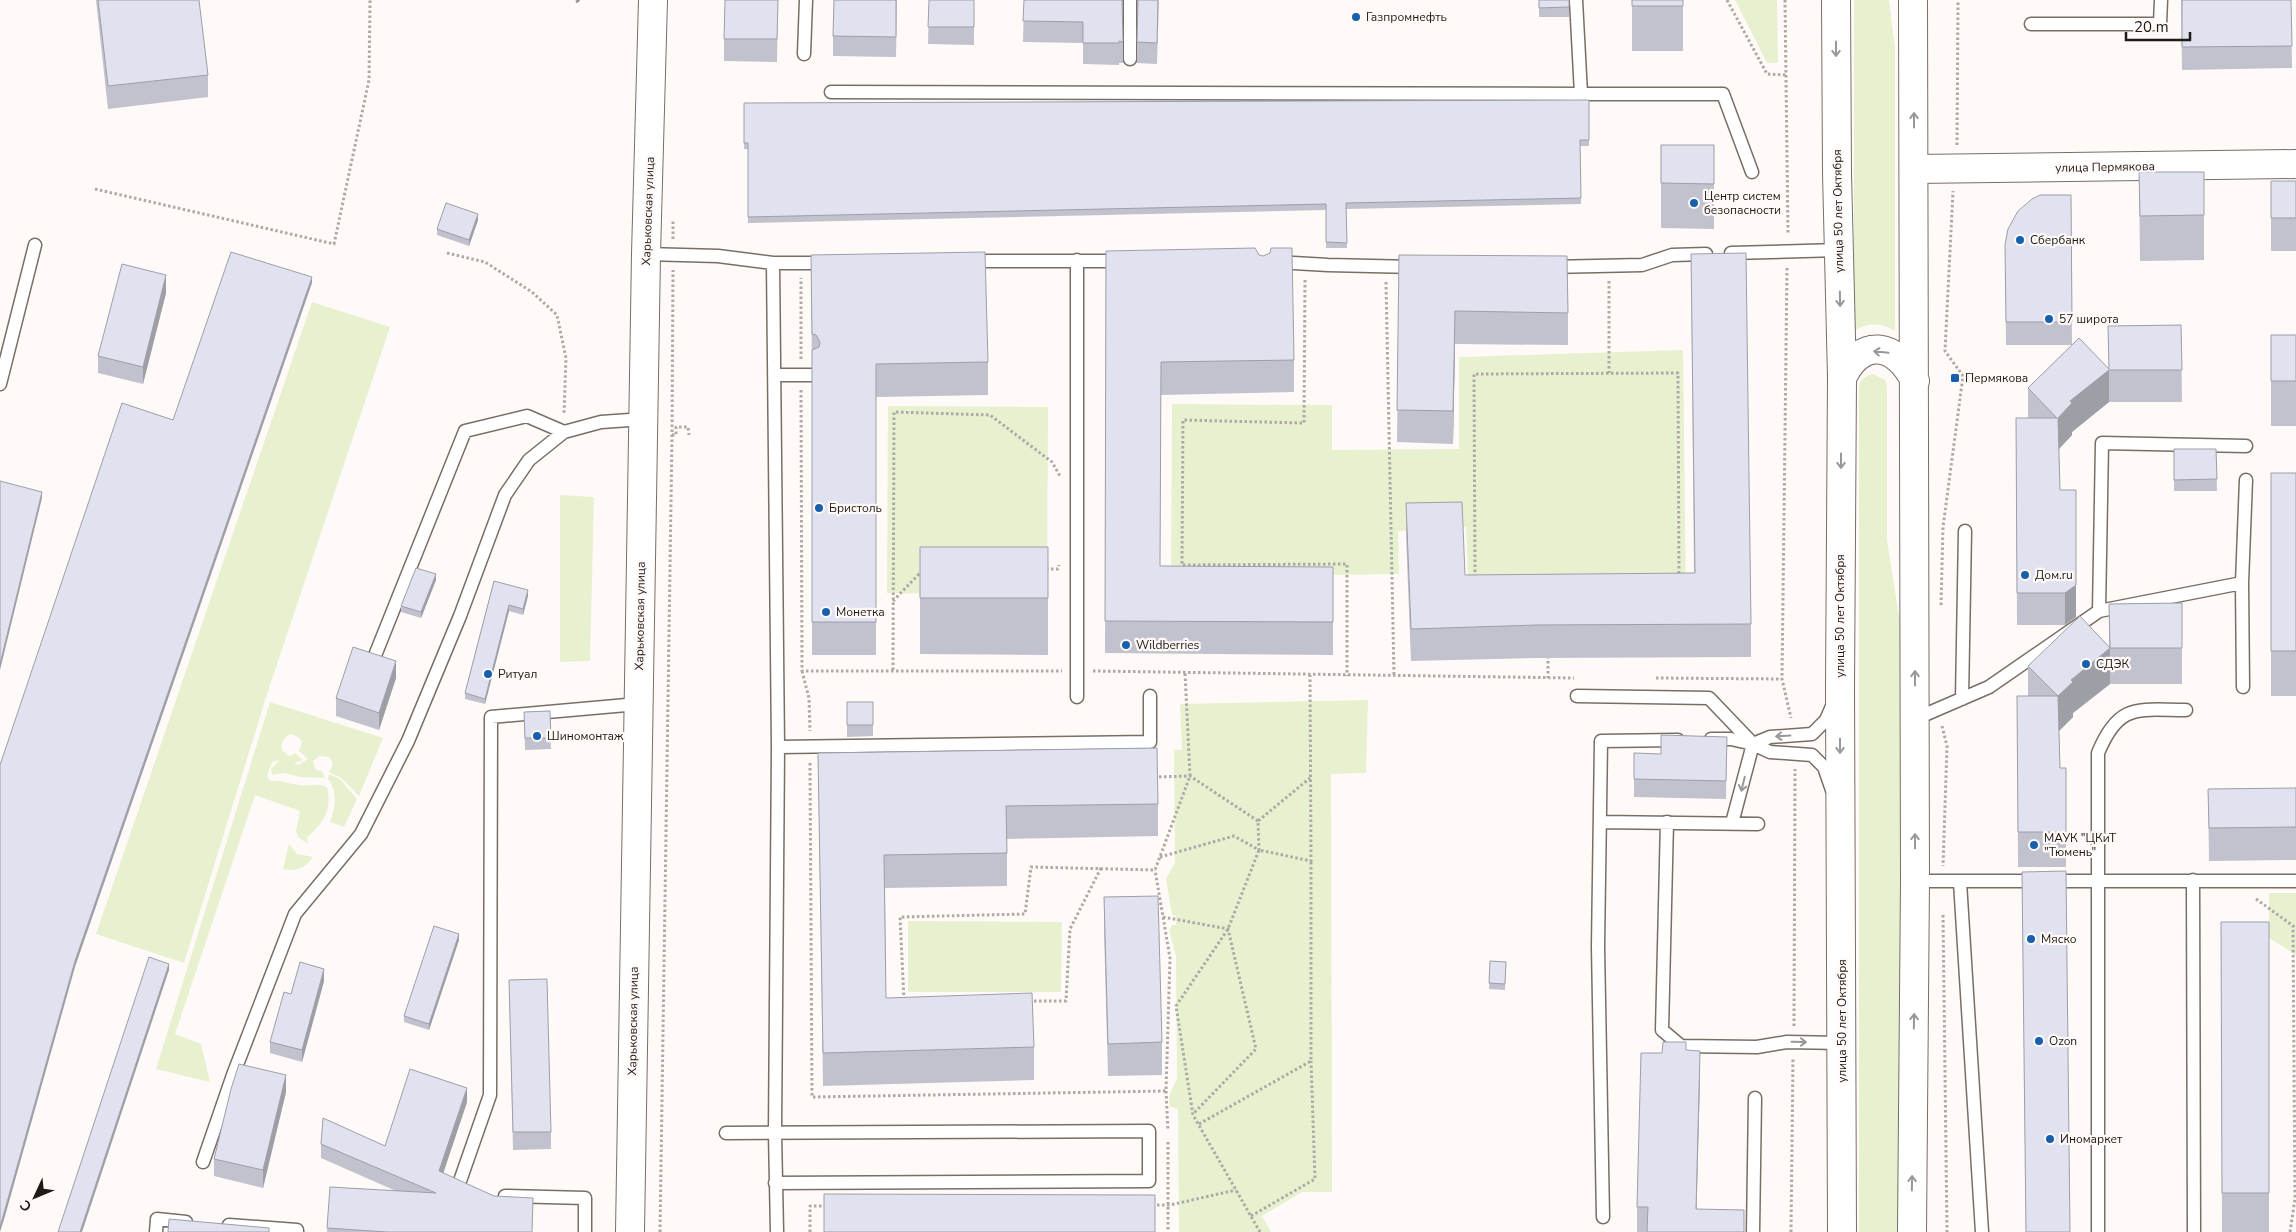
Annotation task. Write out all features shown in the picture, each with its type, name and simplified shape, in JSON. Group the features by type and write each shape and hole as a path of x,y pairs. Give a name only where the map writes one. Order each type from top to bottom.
{"main road":[{"name":"Харьковская улица","path":"630,1232 646,254 654,0"},
{"name":"улица 50 лет Октября","path":"1836,0 1838,250 1842,378 1840,688 1842,1232"},
{"path":"1912,1232 1915,882 1926,714 1915,381 1913,0"},
{"name":"улица Пермякова","path":"1915,169 2296,164"},
{"path":"1842,378 1849,363 1862,353 1879,350 1895,354 1908,366 1915,381"}],"lane":[{"path":"804,54 806,0"},
{"path":"1130,0 1130,59"},
{"path":"1576,0 1581,94"},
{"path":"2031,24 2160,24 2160,0"},
{"path":"831,92 1723,94 1752,172"},
{"path":"0,384 35,245"},
{"path":"1541,267 1642,265 1672,255 1838,250"},
{"path":"646,254 673,253 718,256 773,263 842,262"},
{"path":"1077,260 1077,697"},
{"path":"959,261 1138,260"},
{"path":"1263,261 1424,267"},
{"path":"773,263 778,747 775,1133 777,1232"},
{"path":"774,375 806,375"},
{"path":"374,658 465,431 527,416 564,432"},
{"path":"203,1162 232,1074 295,914 360,834 408,741 460,616 505,495 529,460 564,432 601,422 644,419"},
{"path":"2099,611 2102,443 2246,446"},
{"path":"2243,687 2242,583 2246,480"},
{"path":"1962,699 1965,531"},
{"path":"1926,714 1989,687 2099,611 2242,583"},
{"path":"1753,744 1770,737 1812,734 1826,720 1840,688"},
{"path":"778,747 1150,742 1150,696"},
{"path":"1577,696 1709,698 1753,744"},
{"path":"460,1181 490,1095 491,717 638,704"},
{"path":"2098,1232 2098,753 2105,736 2117,721 2133,710 2186,710"},
{"path":"1602,1217 1598,947 1602,742 1731,739 1753,744 1770,752 1795,752 1812,755 1824,767 1840,812"},
{"path":"1732,823 1753,744"},
{"path":"1600,822 1758,824"},
{"path":"1667,822 1662,1030 1681,1046 1757,1047 1794,1042 1842,1043"},
{"path":"2193,880 2194,1232"},
{"path":"1915,882 2296,881"},
{"path":"1960,882 1982,1232"},
{"path":"1753,1232 1755,1098"},
{"path":"726,1133 1149,1131 1149,1181 775,1183"},
{"path":"505,1196 586,1198 585,1232"},
{"path":"156,1232 157,1219 194,1222"},
{"path":"213,1224 297,1230 297,1232"}],"path":[{"path":"94,189 334,244 369,80 370,0"},
{"path":"1727,0 1767,74 1786,75"},
{"path":"1785,0 1788,252 1782,679 1794,735"},
{"path":"660,1232 672,435 673,214"},
{"path":"446,253 485,262 532,292 556,315 566,358 564,432"},
{"path":"1385,267 1394,676"},
{"path":"1609,267 1609,373"},
{"path":"801,274 806,375 802,671 809,698 812,1097 1166,1091"},
{"path":"1305,274 1304,422 1183,420 1182,564 1347,564 1348,676"},
{"path":"1940,613 1943,527 1963,376 1945,351"},
{"path":"1475,579 1474,374 1678,373 1679,579"},
{"path":"893,670 894,412 990,415 1052,462 1077,506"},
{"path":"672,435 676,435 676,427 688,427 689,435"},
{"path":"1038,570 1058,569 1061,560"},
{"path":"893,601 919,574 929,573"},
{"path":"1548,648 1548,678"},
{"path":"802,671 1077,671 1578,678"},
{"path":"1168,1232 1170,1205 1166,1091 1170,958 1155,870 1190,776 1185,673"},
{"path":"1251,1216 1315,1179 1311,1061 1310,675"},
{"path":"1646,678 1782,679"},
{"path":"1926,714 1947,746 1943,882 1947,1232"},
{"path":"1791,1232 1795,752"},
{"path":"1150,777 1190,776 1258,821"},
{"path":"1258,821 1311,778"},
{"path":"1258,821 1259,850 1228,929 1176,1006 1193,1114 1260,1232"},
{"path":"1160,857 1234,836 1259,850 1311,861"},
{"path":"913,1001 904,1001 900,917 1026,914 1030,866 1155,870"},
{"path":"1028,1001 1066,1000 1070,928 1101,868"},
{"path":"1163,917 1228,929"},
{"path":"2290,1232 2295,1199 2293,926"},
{"path":"1193,1114 1256,1049 1228,929"},
{"path":"1199,1124 1311,1061"},
{"path":"1150,1205 1170,1205 1236,1190"},
{"path":"810,1232 810,1206 830,1206"}],"green space":[{"path":"1735,0 1777,0 1778,63 1767,63"},
{"path":"1854,0 1889,0 1895,48 1895,331 1875,324 1864,326 1854,331"},
{"path":"312,302 390,327 267,694 184,963 96,934"},
{"path":"1683,350 1686,598 1469,601 1466,527 1398,531 1399,574 1331,575 1171,591 1172,404 1332,405 1332,450 1459,449 1459,357"},
{"path":"1873,374 1885,380 1887,386 1887,540 1900,623 1900,1232 1859,1232 1859,386 1864,378"},
{"path":"888,406 1048,407 1047,595 887,593"},
{"path":"560,495 594,497 590,661 560,662"},
{"path":"1368,700 1366,773 1331,774 1332,1192 1302,1192 1262,1216 1271,1232 1179,1232 1178,1109 1170,1107 1169,1099 1177,1079 1176,956 1169,930 1172,925 1176,925 1176,916 1172,915 1166,879 1175,863 1174,750 1182,750 1180,704"},
{"path":"270,702 383,738 359,796 341,778 329,772 332,761 329,757 319,756 314,761 309,760 313,761 316,770 322,771 325,778 300,777 284,773 272,775 271,769 279,761 287,759 272,762 267,777 271,781 327,787 329,795 328,809 318,827 307,838 308,844 298,837 296,831 300,811 255,795 175,1034 201,1044 210,1082 156,1069","holes":["291,734 298,737 302,742 299,751 308,759 298,765 294,763 303,760 295,753 291,756 282,749 282,742 287,736"]},
{"path":"329,774 340,779 357,799 344,827 330,822 335,800 333,789 328,779"},
{"path":"289,844 297,854 313,857 300,868 292,870 283,869"},
{"path":"2269,893 2296,893 2296,955 2269,938"},
{"path":"908,921 1062,922 1061,992 908,992"}],"building":[{"path":"98,0 199,0 208,75 108,86"},
{"path":"725,0 778,0 777,39 724,39"},
{"path":"834,0 896,0 896,37 833,36"},
{"path":"929,0 974,0 974,27 928,27"},
{"path":"1024,0 1122,0 1123,42 1083,43 1083,22 1023,21"},
{"path":"1138,0 1158,0 1157,43 1137,42"},
{"path":"1539,0 1569,0 1569,7 1539,8"},
{"path":"1632,0 1683,0 1683,6 1632,6"},
{"path":"2182,0 2291,0 2292,46 2182,47"},
{"path":"1589,100 1589,140 1580,140 1581,198 1346,203 1347,243 1326,242 1326,204 748,217 748,143 744,143 744,103"},
{"path":"1661,145 1714,145 1714,184 1661,183"},
{"path":"2139,172 2204,172 2204,215 2140,216"},
{"path":"2271,181 2296,181 2296,218 2271,218"},
{"path":"2040,195 2071,195 2072,322 2006,322 2005,245 2008,229 2018,211"},
{"path":"446,203 478,214 469,240 437,229"},
{"path":"1255,248 1259,255 1263,256 1270,253 1271,248 1292,248 1294,360 1161,362 1160,566 1333,567 1333,622 1105,621 1106,251"},
{"path":"231,252 312,277 75,961 0,1227 0,765 122,403 173,420"},
{"path":"985,252 988,362 876,364 876,622 812,622 812,350 819,347 820,342 816,335 812,334 811,255"},
{"path":"1746,253 1751,624 1537,625 1411,629 1406,503 1462,502 1465,575 1695,573 1691,254"},
{"path":"1399,255 1567,256 1568,313 1455,311 1453,411 1397,410"},
{"path":"122,264 166,275 143,367 98,356"},
{"path":"2181,325 2182,370 2109,370 2070,401 2072,403 2058,418 2060,490 2076,490 2076,585 2065,593 2017,593 2016,418 2057,418 2028,388 2079,338 2109,369 2108,326"},
{"path":"2271,335 2296,335 2296,381 2271,381"},
{"path":"2174,449 2216,449 2217,479 2174,480"},
{"path":"2271,473 2296,473 2296,651 2271,651"},
{"path":"0,481 42,492 0,664"},
{"path":"920,547 1048,547 1048,598 920,598"},
{"path":"416,568 436,574 421,612 401,606"},
{"path":"494,581 528,590 523,609 509,605 485,699 465,693"},
{"path":"2182,603 2182,648 2110,648 2109,604"},
{"path":"2080,616 2110,648 2071,680 2073,682 2058,696 2028,666"},
{"path":"353,647 396,661 379,713 336,698"},
{"path":"2017,696 2058,696 2060,768 2066,768 2066,832 2018,832"},
{"path":"847,702 873,702 873,725 847,725"},
{"path":"550,711 551,738 525,738 524,712"},
{"path":"1661,735 1727,737 1726,781 1634,779 1634,753 1661,754"},
{"path":"1157,748 1158,804 1006,806 1007,853 884,855 886,998 1032,993 1034,1047 823,1053 818,753"},
{"path":"2296,788 2296,827 2209,828 2208,789"},
{"path":"2066,871 2070,1232 2026,1232 2022,872"},
{"path":"1158,896 1162,1042 1108,1044 1104,897"},
{"path":"2221,922 2269,922 2269,1193 2222,1193"},
{"path":"434,926 459,934 429,1024 404,1016"},
{"path":"149,957 169,964 80,1232 58,1232"},
{"path":"1490,961 1506,962 1505,984 1489,983"},
{"path":"300,962 324,969 302,1050 270,1042 284,992 291,994"},
{"path":"547,979 551,1132 513,1132 509,980"},
{"path":"1663,1042 1686,1042 1686,1050 1700,1051 1696,1209 1744,1210 1744,1232 1647,1232 1648,1207 1637,1207 1641,1053 1662,1053"},
{"path":"239,1064 286,1075 263,1170 214,1159"},
{"path":"410,1069 467,1088 439,1171 494,1196 533,1198 532,1232 387,1232 327,1228 330,1187 436,1193 321,1144 323,1118 385,1146"},
{"path":"824,1194 1155,1195 1155,1232 824,1232"},
{"path":"169,1219 269,1228 269,1232 168,1232"}],"railway":[{"path":"577,0 580,5"}],"place":[{"name":"Газпромнефть","path":"1356,17"},
{"name":"Центр систем безопасности","path":"1694,203"},
{"name":"Сбербанк","path":"2020,240"},
{"name":"57 широта","path":"2049,319"},
{"name":"Пермякова","path":"1955,378"},
{"name":"Бристоль","path":"819,508"},
{"name":"Дом.ru","path":"2025,575"},
{"name":"Монетка","path":"826,612"},
{"name":"Wildberries","path":"1126,645"},
{"name":"СДЭК","path":"2086,664"},
{"name":"Ритуал","path":"488,674"},
{"name":"Шиномонтаж","path":"537,736"},
{"name":"МАУК \"ЦКиТ \"Тюмень\"","path":"2034,845"},
{"name":"Мяско","path":"2031,939"},
{"name":"Ozon","path":"2039,1041"},
{"name":"Иномаркет","path":"2050,1139"}]}
